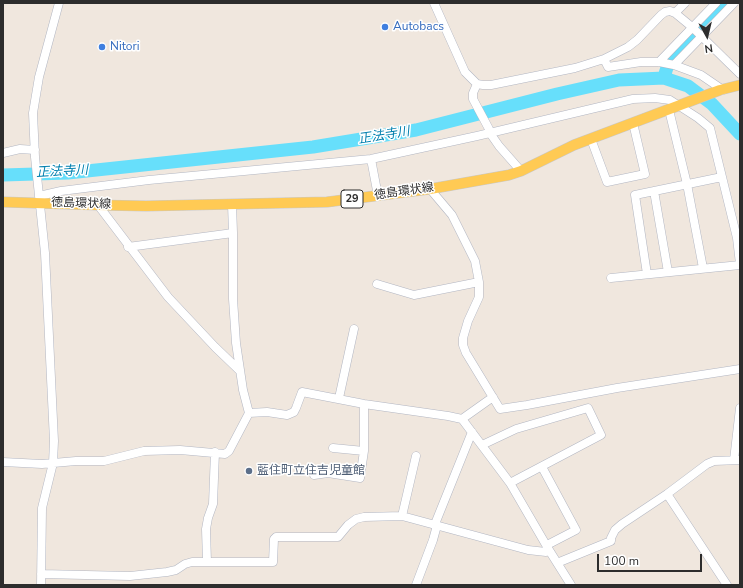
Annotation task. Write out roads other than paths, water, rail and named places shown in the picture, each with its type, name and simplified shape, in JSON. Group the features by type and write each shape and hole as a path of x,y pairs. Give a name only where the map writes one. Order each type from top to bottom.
{"main road":[{"name":"徳島環状線","path":"3,202 39,196 98,206 327,202 430,189 521,171 574,145 721,90 740,85"}],"street":[{"path":"41,585 42,508 53,463 54,441 44,253 35,154 33,113 36,87 59,3"},
{"path":"434,3 465,72 477,84 491,85 575,68 604,59 628,47 666,12 675,13 740,74"},
{"path":"675,13 685,3"},
{"path":"673,64 716,3"},
{"path":"661,62 696,32 734,3"},
{"path":"604,59 608,67 641,62 661,62 673,64 701,75 721,90"},
{"path":"477,84 473,94 473,99 499,146 521,171"},
{"path":"39,196 61,191 142,181 371,159 633,99 655,98 670,100 683,105 710,128 737,238 740,265 610,278"},
{"path":"669,110 687,184 703,268"},
{"path":"591,139 607,182 645,174 633,123"},
{"path":"3,153 20,149 35,154"},
{"path":"371,159 378,196"},
{"path":"646,274 635,195 722,177"},
{"path":"430,189 452,215 475,261 479,282 479,297 468,321 463,338 463,345 466,353 500,409 527,406 617,388 740,369"},
{"path":"654,191 668,272"},
{"path":"3,462 53,463 104,461 144,451 180,450 224,454 229,450 249,414 239,370 236,343 233,299 232,204"},
{"path":"98,206 128,247 168,297 239,370"},
{"path":"128,247 233,233"},
{"path":"377,284 414,295 479,282"},
{"path":"339,398 354,329"},
{"path":"249,414 267,412 287,415 294,412 302,392 364,404 462,419 510,483 571,585"},
{"path":"462,419 493,397"},
{"path":"314,475 328,473 360,478 364,451 364,404"},
{"path":"482,445 516,429 588,408 601,435 510,483"},
{"path":"557,563 611,541 615,530 622,524 667,494 707,464 714,461 737,460 740,408"},
{"path":"416,585 434,540 436,529 435,524 472,432"},
{"path":"333,448 364,451"},
{"path":"207,562 206,530 213,504 215,452"},
{"path":"402,516 416,456"},
{"path":"41,574 130,576 176,570 185,564 192,562 273,562 274,538 276,537 338,537 348,525 356,519 364,517 402,516 528,550 546,552 548,548 576,530 542,467"},
{"path":"667,494 727,585"}],"waterway":[{"path":"664,77 670,58 725,3"},
{"name":"正法寺川","path":"3,175 68,173 313,147 416,130 557,94 619,80 664,78 688,86 712,104 740,134"}],"place":[{"name":"Autobacs","path":"385,27"},
{"name":"Nitori","path":"102,47"},
{"name":"藍住町立住吉児童館","path":"249,471"}]}
